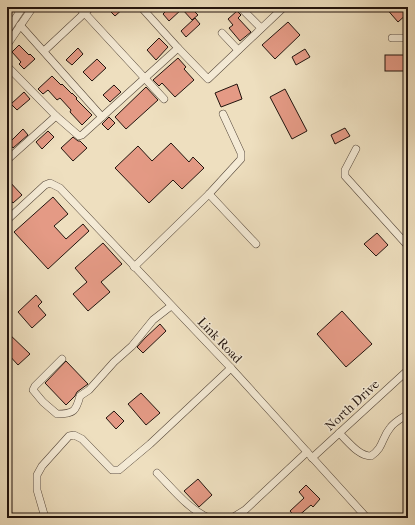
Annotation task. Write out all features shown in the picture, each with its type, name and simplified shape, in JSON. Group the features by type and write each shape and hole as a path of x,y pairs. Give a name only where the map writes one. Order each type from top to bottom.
{"street":[{"path":"16,32 8,27 23,7"},
{"path":"7,45 32,7"},
{"path":"79,7 164,99"},
{"path":"44,51 92,7"},
{"path":"141,7 178,48 208,78 284,7"},
{"path":"240,7 261,28"},
{"path":"20,26 102,117"},
{"path":"222,33 238,50"},
{"path":"392,38 408,38"},
{"path":"7,66 56,116 79,136 82,135 178,48"},
{"path":"134,267 209,194 241,160 241,153 223,114"},
{"path":"7,160 56,116"},
{"path":"356,149 345,170 345,176 408,246"},
{"name":"Link Road","path":"7,220 45,185 50,183 60,188 231,368 367,518"},
{"path":"209,194 256,244"},
{"path":"62,359 35,386 34,390 43,402 57,414 74,410 78,405 80,396 89,390 114,362 132,346 153,320 171,306"},
{"path":"44,514 37,490 37,475 42,466 69,436 78,436 112,470 119,470 150,444 231,368"},
{"name":"North Drive","path":"312,458 408,370"},
{"path":"339,433 360,452 366,456 371,456 381,447 386,434 392,425 408,414"},
{"path":"232,518 245,510 306,452"},
{"path":"157,473 189,505 202,515 209,518"}],"building":[{"path":"106,7 125,7 115,16"},
{"path":"170,7 190,7 198,15 192,20 182,9 169,21 163,14"},
{"path":"385,7 408,7 408,13 398,22"},
{"path":"237,11 241,15 238,18 251,32 240,41 229,28 233,25 228,19"},
{"path":"195,18 200,24 186,37 181,31"},
{"path":"288,22 300,35 275,59 262,45"},
{"path":"159,38 168,47 156,60 147,50"},
{"path":"19,45 35,59 24,69 19,64 21,62 12,52"},
{"path":"78,48 83,54 72,65 66,60"},
{"path":"305,49 310,57 296,65 292,57"},
{"path":"385,55 408,55 408,71 385,71"},
{"path":"178,58 186,67 184,69 194,80 175,97 162,83 159,86 153,80"},
{"path":"97,59 106,68 92,81 83,72"},
{"path":"52,76 72,93 92,115 82,125 60,98 57,100 48,90 43,94 38,89"},
{"path":"237,84 242,99 221,107 215,93"},
{"path":"114,85 121,92 110,102 103,95"},
{"path":"146,87 158,100 126,129 115,117"},
{"path":"285,89 307,131 292,139 270,97"},
{"path":"24,92 30,99 17,110 11,104"},
{"path":"109,117 115,123 108,130 102,124"},
{"path":"345,128 350,136 335,144 331,135"},
{"path":"23,129 28,135 13,148 9,143"},
{"path":"48,131 54,137 42,149 36,142"},
{"path":"73,137 87,148 73,161 61,148"},
{"path":"171,143 189,162 193,157 204,168 182,189 173,180 149,203 115,168 138,146 152,161"},
{"path":"7,179 22,195 13,203 7,196"},
{"path":"53,197 68,214 54,226 66,239 83,224 89,231 48,269 14,232"},
{"path":"377,233 388,245 376,256 364,244"},
{"path":"103,243 122,264 101,282 110,292 88,311 73,294 87,282 75,268"},
{"path":"36,295 42,302 38,306 46,315 32,328 18,312"},
{"path":"342,311 372,344 346,367 317,334"},
{"path":"160,324 166,331 143,353 137,347"},
{"path":"7,332 30,354 18,365 7,353"},
{"path":"66,361 88,384 77,392 66,405 45,383"},
{"path":"141,393 160,413 146,425 128,404"},
{"path":"114,411 124,421 116,429 106,418"},
{"path":"198,479 212,495 199,507 184,491"},
{"path":"306,485 320,499 313,507 311,505 296,518 290,511 304,498 299,492"}]}
